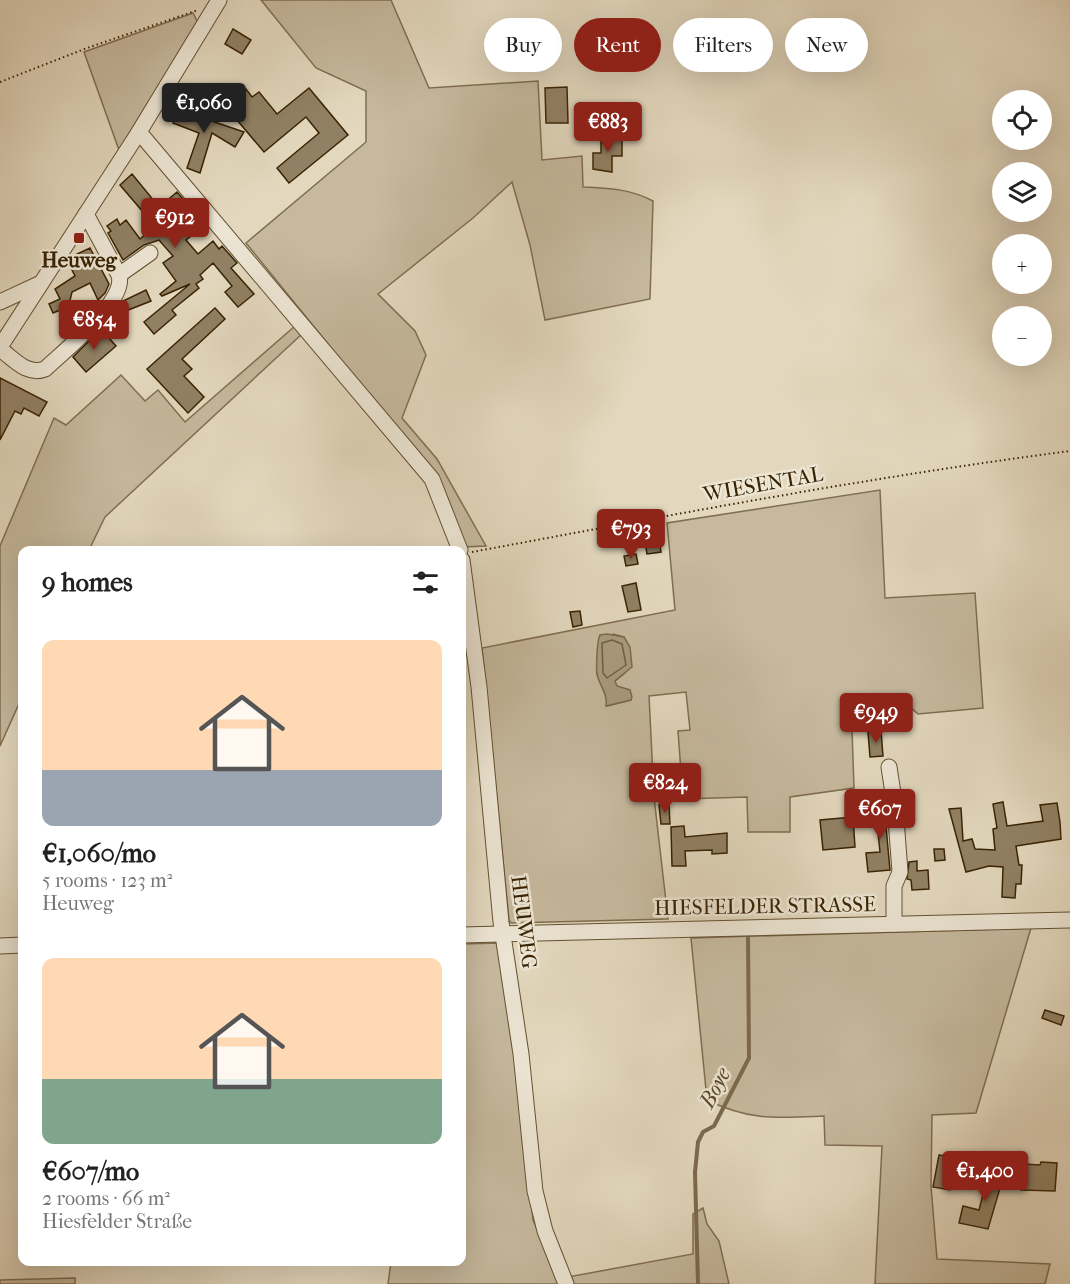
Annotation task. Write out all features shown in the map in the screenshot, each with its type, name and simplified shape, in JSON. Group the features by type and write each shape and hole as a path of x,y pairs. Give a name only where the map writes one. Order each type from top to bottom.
{"street":[{"path":"86,214 119,275 120,288 112,302 45,369 27,370 0,348 41,283 139,132 217,3"},
{"path":"139,132 432,479 457,546"},
{"path":"119,275 150,253"},
{"path":"0,302 41,283"},
{"name":"HEUWEG","path":"466,588 480,687 504,934 530,1119 535,1191 545,1231 566,1284"},
{"path":"889,767 895,806 900,872 894,886 894,924"},
{"name":"HIESFELDER STRASSE","path":"466,935 1070,920"},
{"path":"0,946 18,945"}],"path":[{"path":"0,82 168,18 217,3"},
{"name":"WIESENTAL","path":"466,553 695,510 962,465 1070,451"}],"shaded area":[{"path":"261,0 391,0 429,88 538,81 542,160 582,156 583,187 628,192 653,201 650,299 545,320 530,245 512,182 473,218 378,294 415,331 426,355 402,418 437,459 486,546 461,546 393,424 246,243 366,142 366,91 316,68"},
{"path":"193,13 198,23 119,150 84,52"},
{"path":"295,326 302,334 105,517 91,546 18,546 18,706 0,746 0,546 54,418 66,425 121,375 145,401 158,390 185,422"},
{"path":"880,490 885,598 975,593 983,708 918,714 910,707 903,705 894,714 896,727 852,730 854,788 790,797 790,832 748,832 747,797 683,799 678,731 690,730 686,692 649,696 654,797 668,919 511,923 482,648 675,610 667,523","holes":["613,634 624,637 625,673 615,681 616,686 630,690 631,700 607,706 607,699 597,674 598,649"]},
{"path":"1031,928 976,1113 932,1115 931,1186 937,1259 1050,1264 1045,1284 875,1284 882,1146 825,1145 824,1116 764,1117 737,1112 707,1100 691,938"},
{"path":"500,943 526,1145 533,1220 562,1284 388,1284 390,1266 466,1266 466,944"},
{"path":"703,1208 707,1224 719,1241 729,1284 571,1284 568,1277 693,1254 693,1214"},
{"path":"75,1278 75,1284 0,1284 0,1280"}],"water":[{"path":"600,635 624,637 630,647 632,667 615,681 617,686 630,690 632,697 631,700 606,706 606,697 597,674 597,648"}],"building":[{"path":"233,29 251,40 242,54 225,44"},
{"path":"567,87 568,123 546,123 545,88"},
{"path":"309,88 348,135 289,183 277,168 319,133 306,117 264,152 232,114 237,110 230,102 246,89 252,97 259,92 277,114"},
{"path":"180,104 199,110 197,116 244,132 235,147 212,133 200,173 187,168 199,133 173,123"},
{"path":"601,137 622,137 622,156 612,156 612,172 593,169 593,153 601,153"},
{"path":"132,174 159,207 177,192 205,225 186,240 198,254 213,241 219,249 222,246 237,263 231,268 254,294 238,307 225,292 232,286 213,263 200,275 203,279 196,284 199,288 172,310 176,315 154,334 144,322 190,284 162,296 160,294 176,281 163,263 173,256 159,240 144,245 123,260 108,233 111,231 107,226 117,219 120,225 126,220 140,239 155,226 120,185"},
{"path":"90,248 109,284 105,293 98,300 90,283 72,292 67,313 65,308 53,313 49,304 60,299 55,289 75,276 69,264 80,259 77,254"},
{"path":"146,290 151,301 118,314 116,311 123,301"},
{"path":"215,308 225,319 182,359 192,369 184,376 204,397 188,413 147,369"},
{"path":"101,329 116,346 86,372 73,357"},
{"path":"0,378 47,402 39,416 24,408 21,414 15,411 0,440"},
{"path":"657,527 661,552 647,554 643,530"},
{"path":"636,554 638,564 626,566 624,556"},
{"path":"636,583 641,610 628,612 622,586"},
{"path":"580,611 582,625 573,627 570,612"},
{"path":"881,731 883,756 870,757 868,732"},
{"path":"883,794 890,870 868,872 866,853 880,852 874,795"},
{"path":"1003,802 1007,826 1043,821 1040,805 1057,803 1060,822 1061,839 1016,846 1019,865 1022,865 1021,884 1016,884 1015,898 1002,897 1003,867 989,866 966,872 949,809 961,808 963,841 972,839 975,849 995,850 993,829 997,828 993,804"},
{"path":"659,805 669,805 670,824 661,824"},
{"path":"853,817 855,847 823,850 820,820"},
{"path":"684,826 685,837 727,833 727,853 712,854 712,850 685,851 686,866 672,866 671,827"},
{"path":"934,849 944,849 945,860 935,861"},
{"path":"917,861 917,871 928,870 929,889 912,890 911,880 907,879 909,862"},
{"path":"1045,1010 1064,1016 1061,1025 1042,1018"},
{"path":"939,1155 956,1158 950,1190 933,1187"},
{"path":"1041,1162 1057,1163 1055,1191 1021,1190 1023,1164 1040,1165"},
{"path":"990,1167 1005,1171 988,1229 959,1223 963,1206 979,1210"}],"waterway":[{"name":"Boye","path":"698,1284 695,1172 698,1142 703,1132 714,1126 749,1058 748,936"}],"place":[{"name":"Heuweg","path":"79,238"}]}
